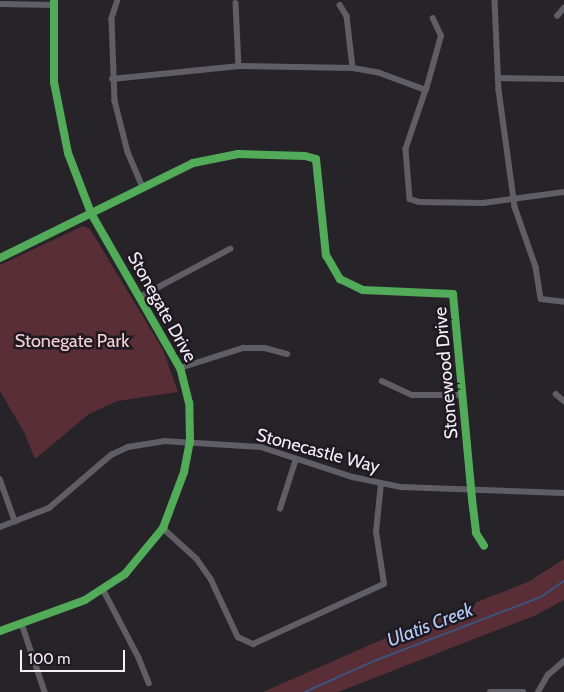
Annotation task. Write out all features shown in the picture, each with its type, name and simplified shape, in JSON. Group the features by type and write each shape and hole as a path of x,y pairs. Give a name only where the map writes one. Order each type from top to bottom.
{"street":[{"path":"118,0 112,19 112,79 119,120 142,188"},
{"path":"495,0 498,78 514,199 536,267 541,299 564,302"},
{"path":"0,4 54,2"},
{"name":"Stonegate Drive","path":"0,631 76,604 125,574 163,528 184,472 190,442 189,403 180,368 142,296 91,213 75,176 60,120 54,82 54,2"},
{"path":"236,3 239,66"},
{"path":"340,5 347,16 353,68"},
{"path":"557,16 564,8"},
{"path":"433,18 441,36 426,90 406,149 410,199 419,202 483,203 564,192"},
{"path":"112,79 239,66 353,68 380,73 426,90"},
{"path":"498,78 564,79"},
{"name":"Stonewood Drive","path":"0,258 193,163 223,155 305,156 316,159 326,255 340,279 363,290 453,294 476,533 484,546"},
{"path":"142,296 230,249"},
{"path":"180,368 243,348 265,348 287,354"},
{"path":"382,381 412,395 463,395"},
{"path":"556,394 564,401"},
{"name":"Stonecastle Way","path":"0,526 55,504 96,465 128,447 164,442 261,447 381,484 471,491 564,492"},
{"path":"280,509 296,459"},
{"path":"0,480 15,521"},
{"path":"163,528 197,558 211,579 238,637 253,644 384,584 376,532 381,484"},
{"path":"103,589 140,658 149,683"},
{"path":"22,624 45,692"},
{"path":"538,692 548,675 564,660"},
{"path":"490,692 523,692"}],"green space":[{"name":"Stonegate Park","path":"83,226 90,229 163,350 178,392 117,401 89,414 35,459 24,432 0,391 0,265"},
{"path":"564,559 564,600 536,615 338,692 263,692 388,637 528,582"}],"waterway":[{"name":"Ulatis Creek","path":"305,692 374,661 541,597 564,581"}],"cycle path":[{"path":"0,631 85,600 125,574 163,528 184,472 190,442 189,403 180,368 91,213 68,153 54,82 54,0"},
{"path":"0,258 193,163 238,154 305,156 316,159 326,255 340,279 363,290 453,294 476,533 484,546"}]}
